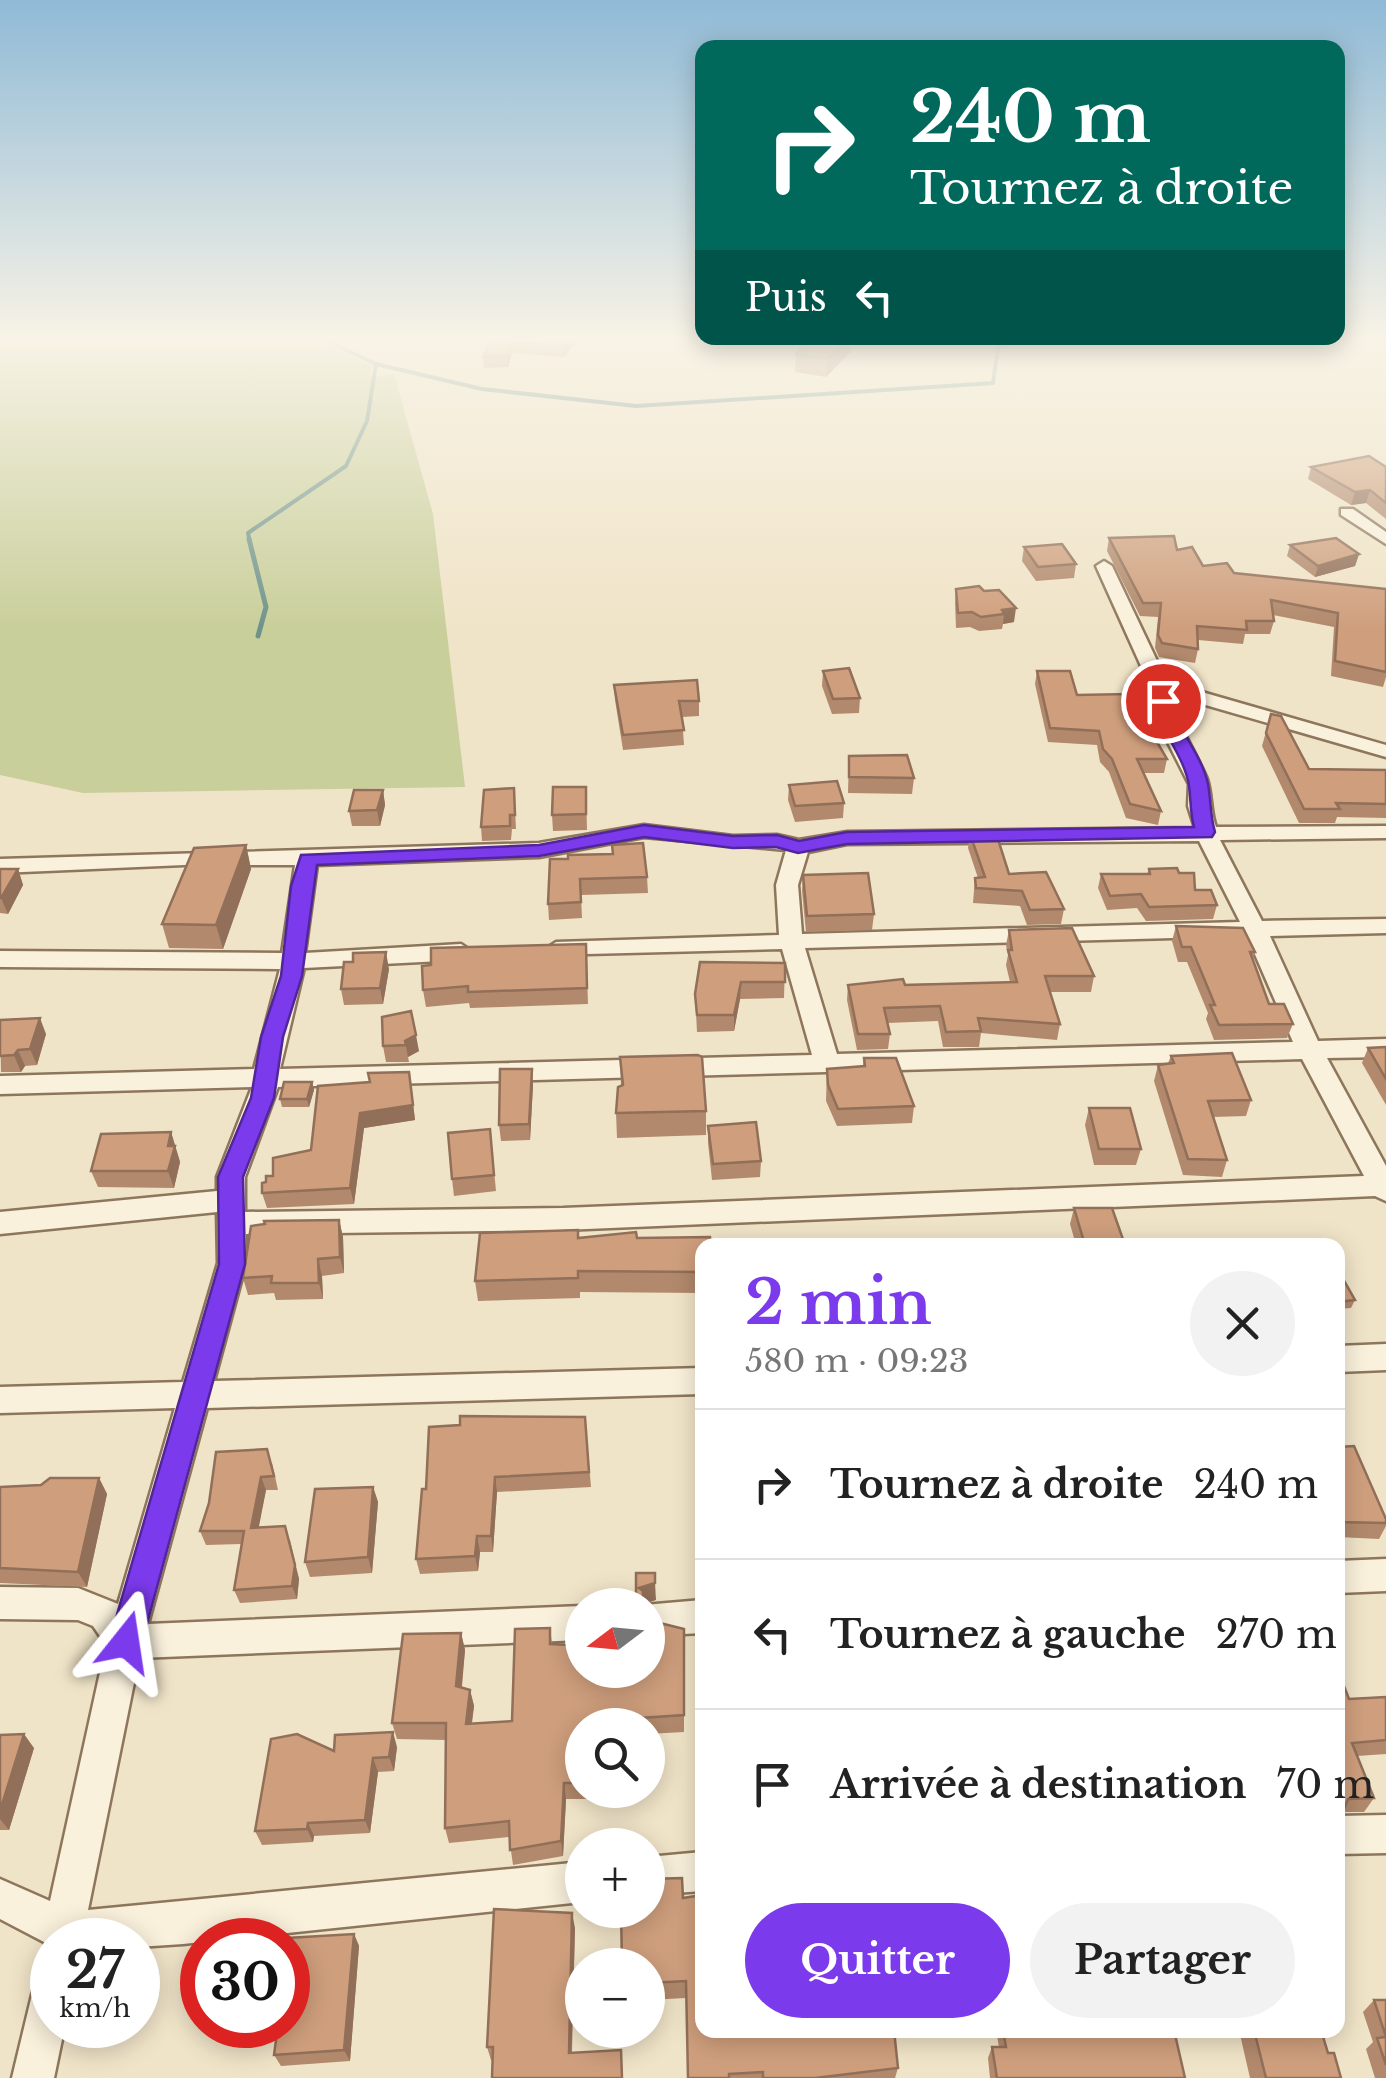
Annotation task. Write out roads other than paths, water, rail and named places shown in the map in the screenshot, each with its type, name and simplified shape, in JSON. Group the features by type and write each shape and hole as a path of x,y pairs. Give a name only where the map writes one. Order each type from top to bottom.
{"street":[{"path":"1347,512 1385,538"},
{"path":"0,1222 232,1211 596,1218 1385,1187 1310,1051 1256,930 1232,892 1205,832 1198,806 1198,784 1166,719 1159,686 1104,566"},
{"path":"1159,686 1386,751"},
{"path":"0,866 539,850 644,831 733,842 777,841 798,847 847,838 1386,832"},
{"path":"798,847 787,882 794,944 827,1062"},
{"path":"67,1918 82,1831 126,1642 232,1264 236,1160 267,1078 272,1037 293,962 301,886 308,859"},
{"path":"535,950 1027,933 1386,926"},
{"path":"0,959 293,962 480,952"},
{"path":"0,1086 1386,1048"},
{"path":"1345,1359 1386,1357"},
{"path":"0,1400 695,1381"},
{"path":"1345,1577 1386,1575"},
{"path":"0,1603 78,1604 105,1614 126,1642"},
{"path":"665,1619 695,1617"},
{"path":"126,1642 565,1623"},
{"path":"1345,1836 1386,1834"},
{"path":"665,1875 695,1873"},
{"path":"160,1926 565,1884"},
{"path":"0,1899 36,1918"},
{"path":"33,2078 39,2048"}],"waterway":[{"path":"250,542 248,533 346,466 361,434"},
{"path":"249,539 266,607 258,636"}]}
